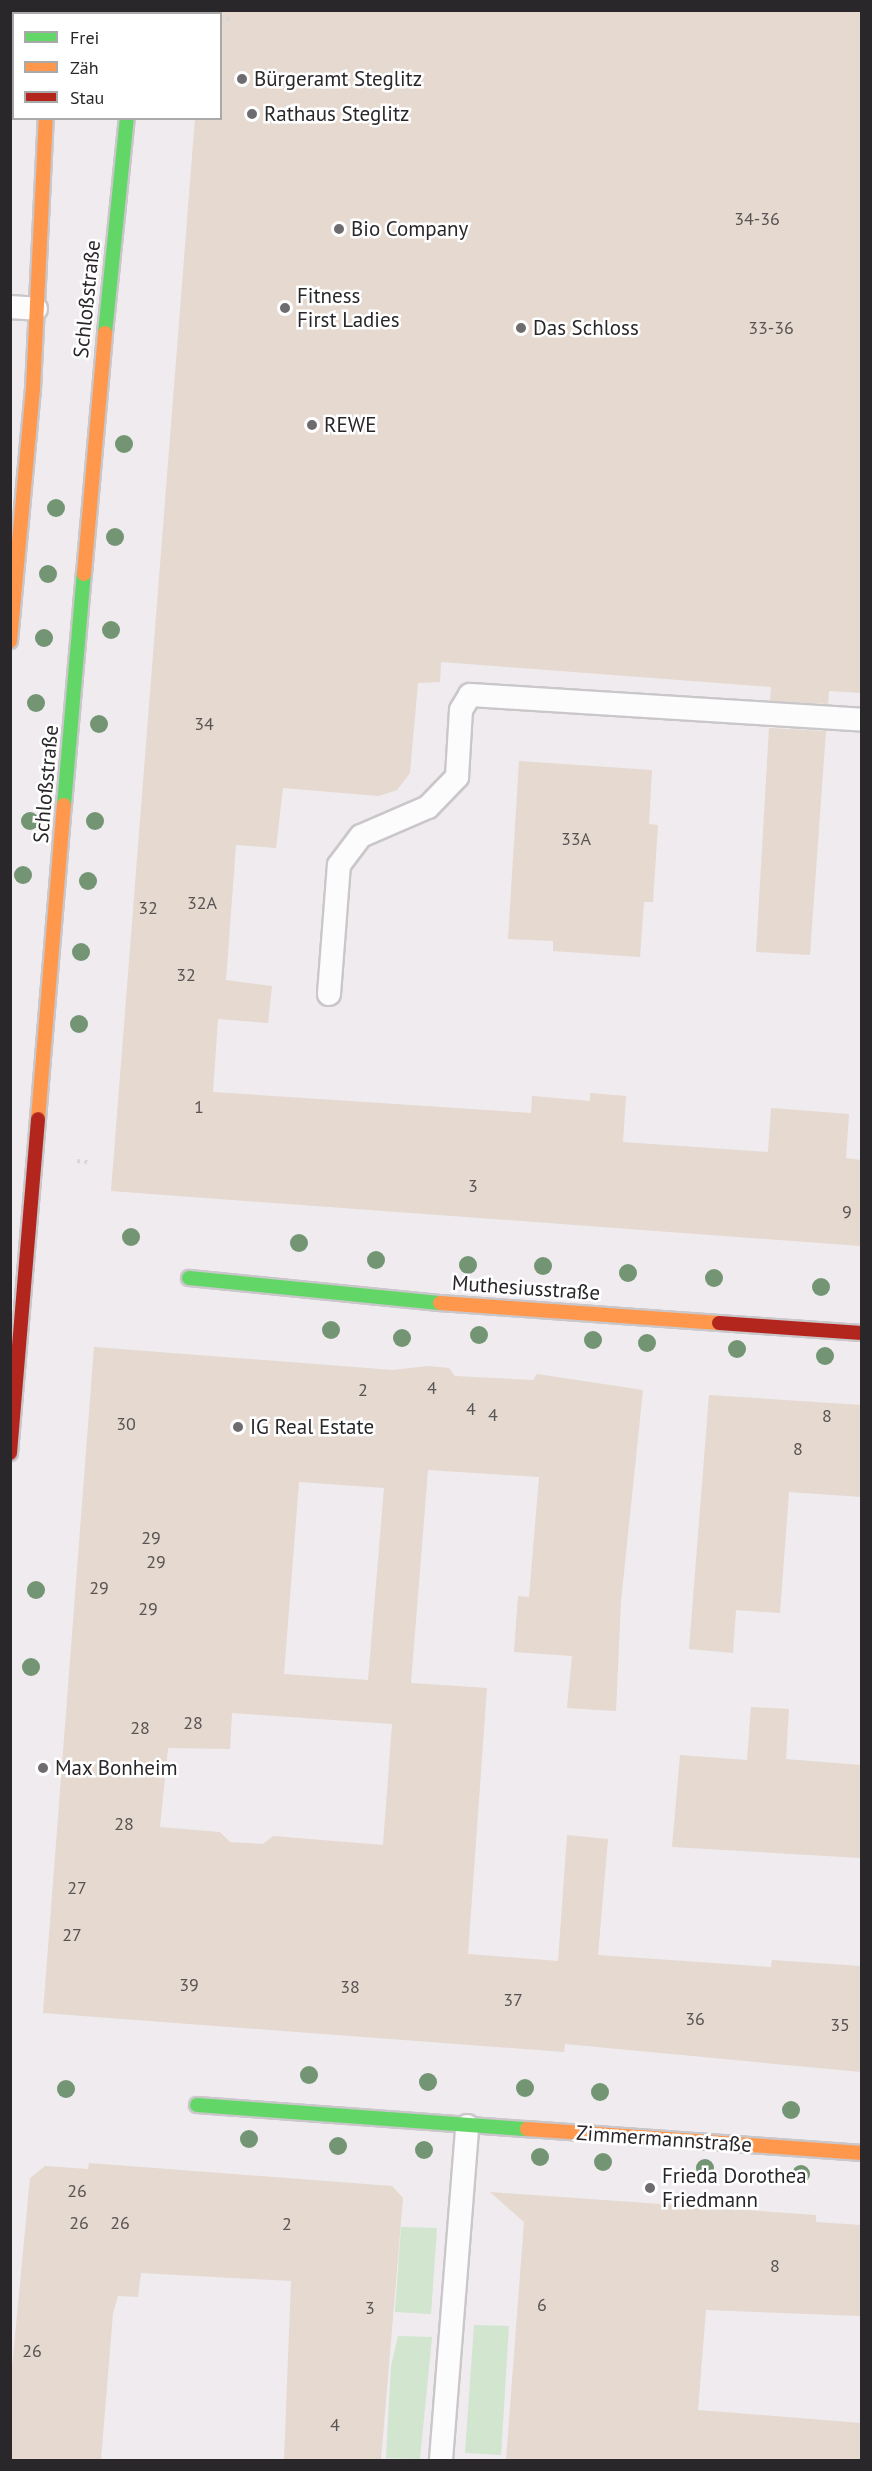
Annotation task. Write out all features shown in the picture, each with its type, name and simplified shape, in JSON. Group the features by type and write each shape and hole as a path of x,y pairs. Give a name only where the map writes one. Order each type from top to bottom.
{"street":[{"path":"10,641 36,309 46,120"},
{"name":"Schloßstraße","path":"10,1453 99,394 127,120"},
{"name":"Muthesiusstraße","path":"189,1278 290,1292 861,1333"},
{"name":"Zimmermannstraße","path":"197,2105 467,2126 861,2152"}],"lane":[{"path":"10,307 36,309"},
{"path":"329,994 339,865 361,836 428,807 457,777 461,710 470,695 861,720"},
{"path":"441,2460 467,2126"}],"path":[{"path":"222,19 230,19"},
{"path":"75,1161 88,1162"}],"green space":[{"path":"401,2227 437,2228 431,2314 395,2312"},
{"path":"474,2325 509,2326 501,2455 465,2453"},
{"path":"398,2336 432,2337 420,2459 386,2458 391,2366"}],"building":[{"name":"Das Schloss","path":"220,10 861,10 861,693 829,691 828,704 770,701 771,687 441,662 440,682 418,683 410,773 397,790 379,796 283,788 276,848 236,845 226,980 272,986 268,1023 218,1019 213,1092 531,1113 532,1096 590,1101 590,1093 626,1096 623,1142 768,1152 771,1108 849,1114 846,1158 861,1160 861,1246 111,1191 195,120 222,120 222,12"},
{"path":"769,728 826,731 810,955 756,952"},
{"path":"519,761 652,770 649,824 658,825 653,902 644,902 640,957 553,951 553,941 508,939"},
{"path":"94,1347 393,1370 428,1366 449,1368 455,1376 533,1380 537,1374 643,1390 621,1601 616,1711 567,1708 572,1656 514,1652 518,1596 529,1597 539,1477 428,1470 411,1683 487,1688 468,1954 558,1961 567,1835 608,1839 598,1955 771,1967 772,1960 861,1966 861,2072 565,2044 564,2052 43,2013","holes":["299,1482 384,1488 368,1680 284,1674","232,1713 392,1724 383,1845 273,1836 263,1844 230,1842 220,1832 160,1827 168,1748 230,1749"]},
{"path":"709,1395 861,1405 861,1497 789,1492 780,1613 736,1610 733,1653 689,1649"},
{"path":"751,1707 789,1709 786,1759 861,1765 861,1858 672,1847 680,1755 747,1760"},
{"path":"89,2163 392,2186 403,2198 381,2460 284,2460 291,2281 141,2273 138,2297 118,2296 113,2313 101,2460 10,2460 10,2389 30,2178 45,2166 88,2169"},
{"path":"490,2192 816,2215 816,2222 861,2225 861,2316 706,2310 698,2410 861,2423 861,2460 506,2460 524,2222"}],"traffic: fast":[{"path":"105,333 127,120"},
{"path":"64,805 84,574"},
{"path":"189,1278 440,1303"},
{"path":"197,2105 527,2129"}],"traffic: slow":[{"path":"10,641 33,389 46,120"},
{"path":"84,574 105,333"},
{"path":"38,1119 64,805"},
{"path":"440,1303 719,1323"},
{"path":"527,2129 862,2153"}],"traffic: jam":[{"path":"10,1453 38,1119"},
{"path":"719,1323 862,1333"}],"place":[{"name":"Bürgeramt Steglitz","path":"242,79"},
{"name":"Rathaus Steglitz","path":"252,114"},
{"name":"Bio Company","path":"339,229"},
{"name":"Fitness First Ladies","path":"285,308"},
{"name":"Das Schloss","path":"521,328"},
{"name":"REWE","path":"312,425"},
{"name":"IG Real Estate","path":"238,1427"},
{"name":"Max Bonheim","path":"43,1768"},
{"name":"Frieda Dorothea Friedmann","path":"650,2188"}]}
